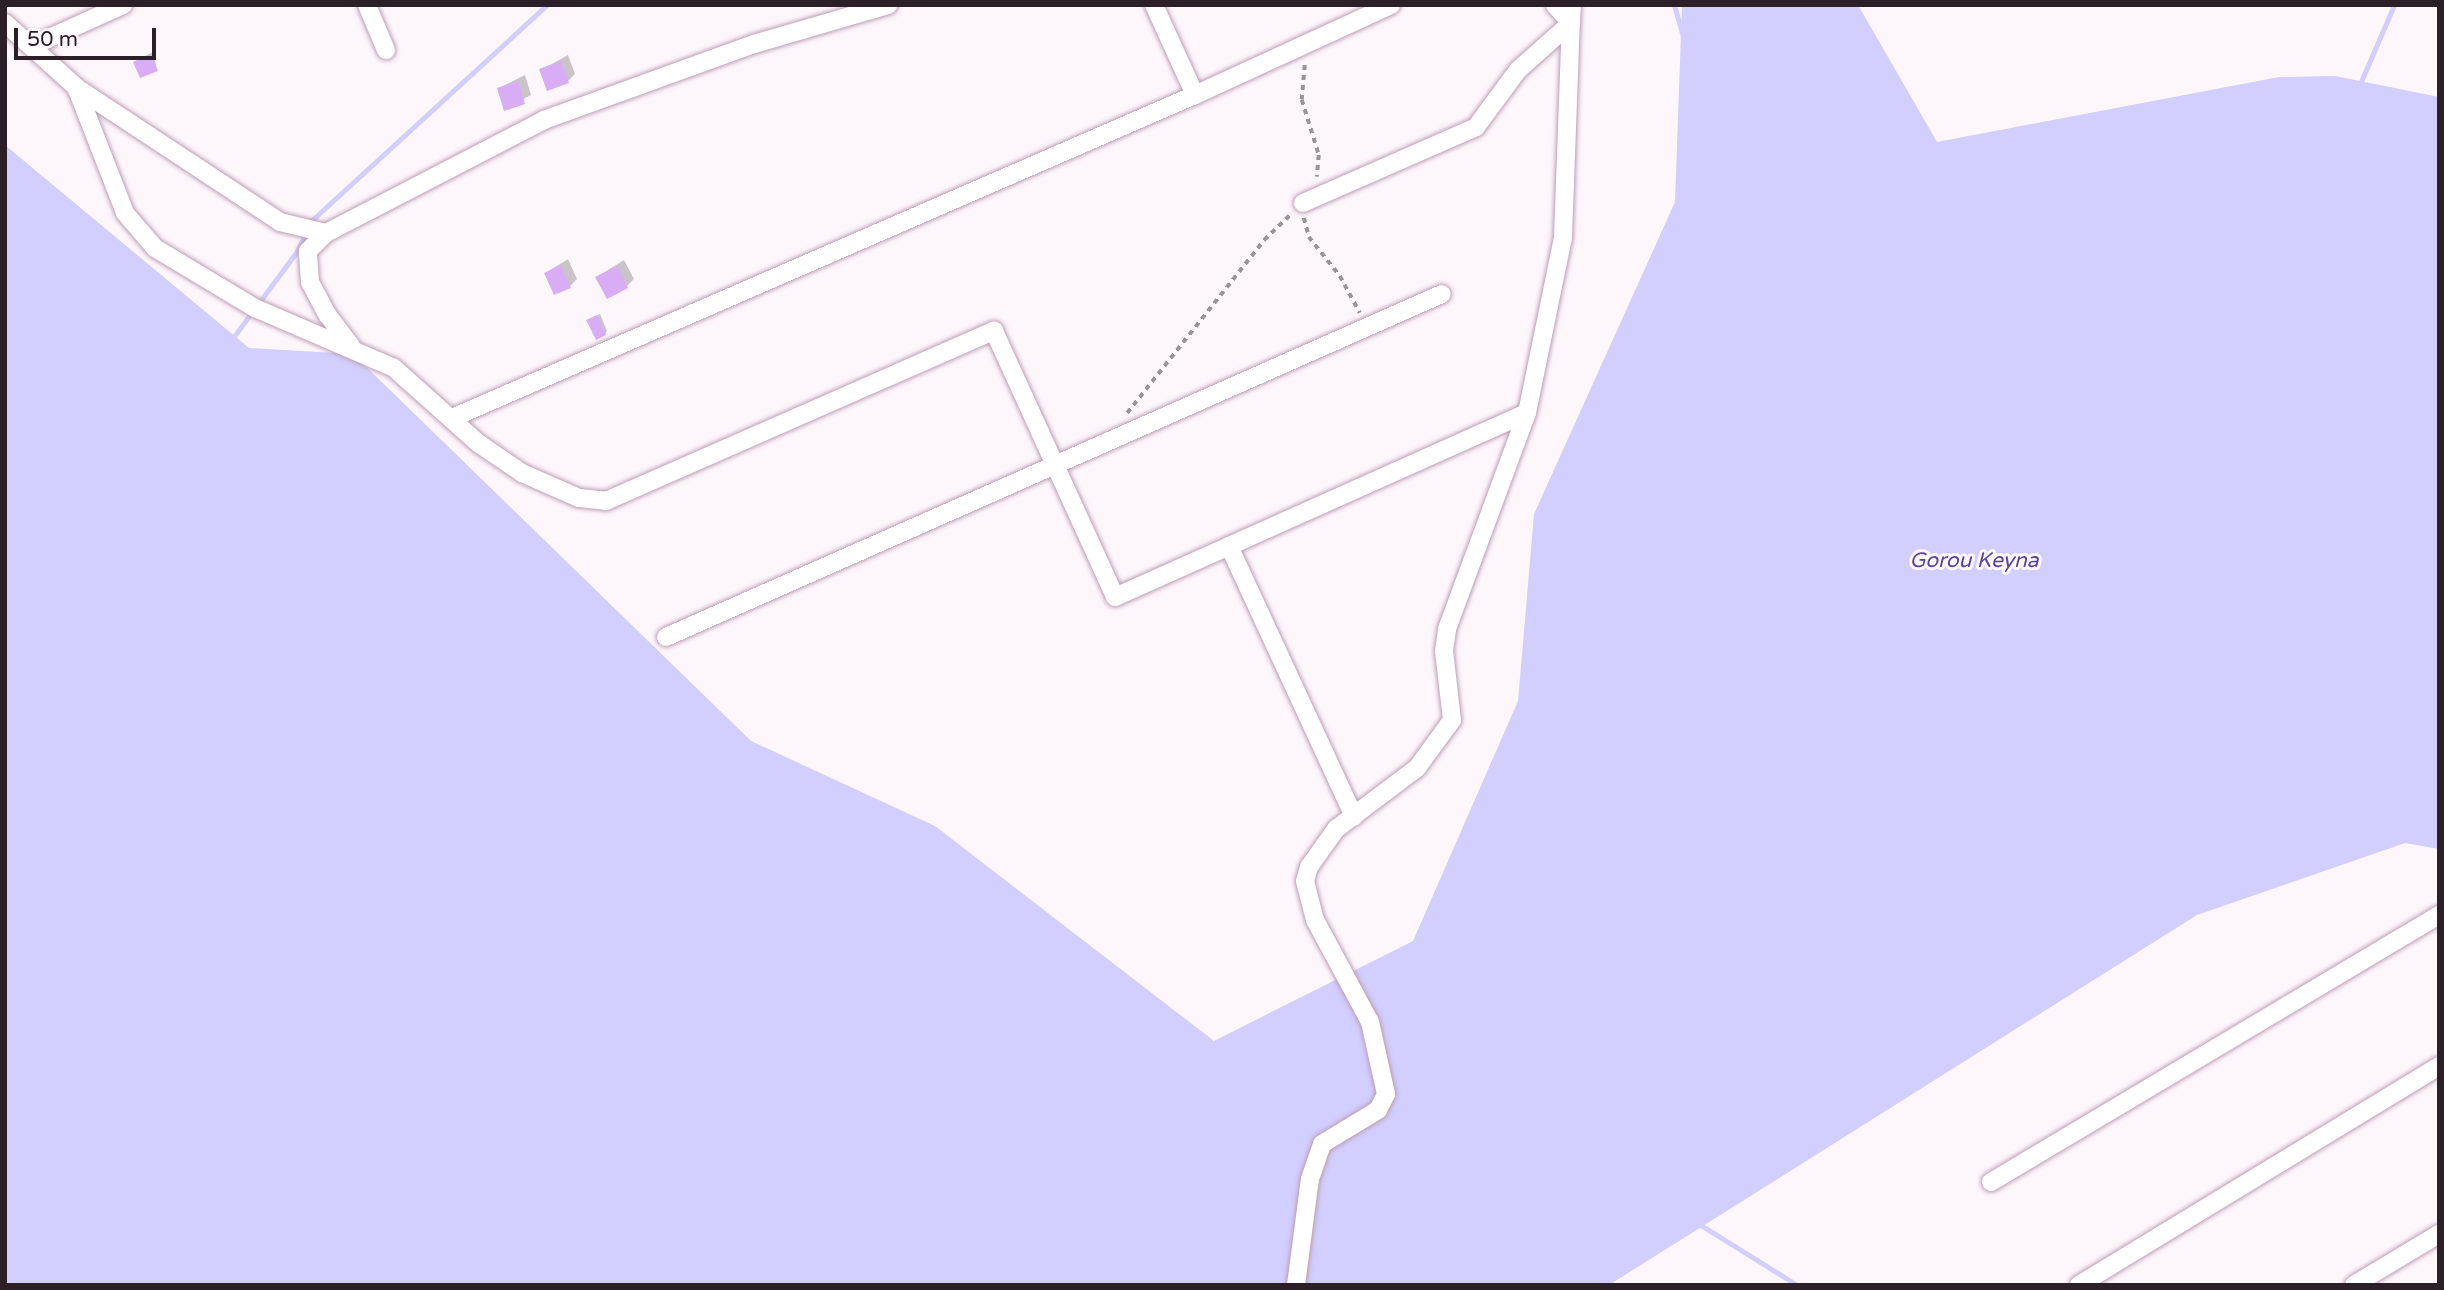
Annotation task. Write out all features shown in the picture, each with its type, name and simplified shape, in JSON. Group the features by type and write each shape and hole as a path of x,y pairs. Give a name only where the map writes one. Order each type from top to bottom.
{"street":[{"path":"34,45 123,5"},
{"path":"367,5 386,50"},
{"path":"352,347 328,316 310,282 308,251 326,233 544,120 754,44 888,5"},
{"path":"1154,5 1195,95"},
{"path":"452,418 1195,95 1391,5"},
{"path":"1555,5 1572,14"},
{"path":"1303,203 1476,127 1518,71 1572,14"},
{"path":"1296,1285 1310,1178 1322,1144 1378,1110 1386,1094 1370,1022 1315,920 1306,881 1321,848 1354,816 1417,768 1449,729 1452,720 1444,651 1447,629 1503,489 1527,413 1563,237 1572,14"},
{"path":"5,23 34,45 76,87 280,222 326,233"},
{"path":"76,87 125,213 139,233 174,260 255,308 352,347 394,368 478,443 533,479 579,498 606,501 994,331 1115,597 1527,413"},
{"path":"666,637 1442,294"},
{"path":"1229,546 1354,816"},
{"path":"1991,1182 2439,915"},
{"path":"2079,1285 2439,1066"},
{"path":"2354,1285 2439,1234"}],"path":[{"path":"1125,415 1264,240 1303,203"}],"water":[{"name":"Gorou Keyna","path":"1682,5 1858,5 1937,142 2279,77 2335,76 2439,97 2439,849 2405,843 2197,915 1609,1285 5,1285 5,145 249,348 353,354 751,741 935,826 1214,1041 1413,941 1518,701 1534,514 1675,202"}],"building":[{"path":"150,54 158,71 140,78 133,62"},
{"path":"561,61 569,83 547,91 539,69"},
{"path":"518,81 525,104 504,111 497,88"},
{"path":"560,265 571,288 554,295 544,273"},
{"path":"617,266 628,288 607,299 595,277"},
{"path":"597,315 606,335 596,340 586,320"}],"waterway":[{"path":"232,339 297,251 312,220 547,5"},
{"path":"1674,5 1683,36"},
{"path":"2359,86 2394,5"},
{"path":"1699,1224 1797,1285"}]}
